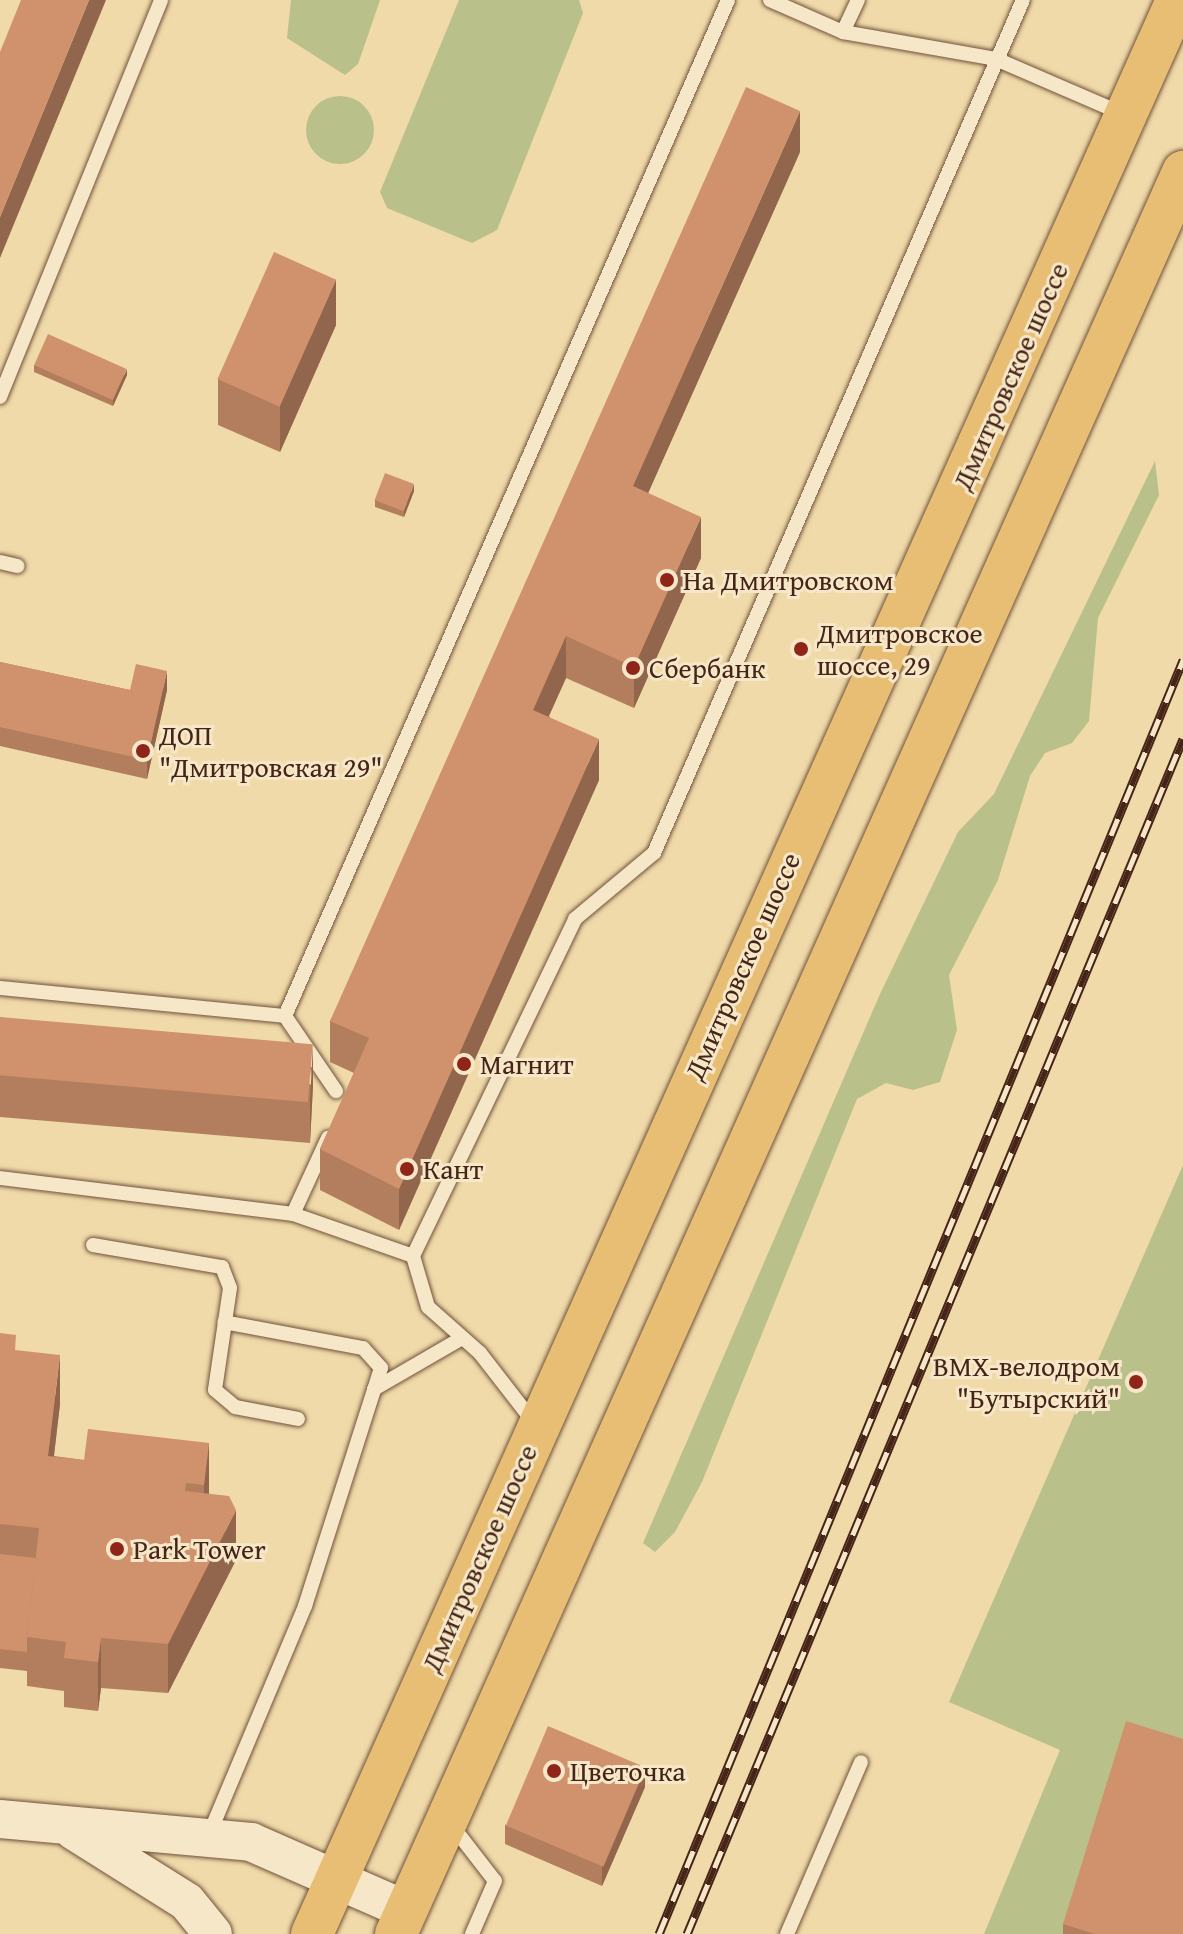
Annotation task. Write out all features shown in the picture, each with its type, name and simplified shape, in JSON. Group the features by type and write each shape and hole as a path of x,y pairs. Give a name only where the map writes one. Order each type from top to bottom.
{"main road":[{"name":"Дмитровское шоссе","path":"312,1934 1177,0"},
{"path":"401,1922 1183,172"}],"street":[{"path":"0,1819 251,1842 335,1879 401,1922"},
{"path":"65,1825 187,1902 213,1934"}],"lane":[{"path":"0,397 161,0"},
{"path":"285,1016 728,0"},
{"path":"770,0 843,32 996,59 1126,116"},
{"path":"843,32 858,0"},
{"path":"538,1427 462,1338 428,1307 413,1256 575,919 654,853 902,293 996,59 1023,0"},
{"path":"0,562 18,566"},
{"path":"0,988 285,1016"},
{"path":"285,1016 336,1091"},
{"path":"293,1214 333,1126"},
{"path":"0,1178 293,1214 413,1256"},
{"path":"93,1245 222,1267 230,1280 213,1383 220,1398 298,1419"},
{"path":"207,1837 305,1606 381,1368 371,1351 224,1322"},
{"path":"374,1389 462,1338"},
{"path":"787,1934 861,1762"},
{"path":"447,1819 495,1881 472,1934"}],"green space":[{"path":"291,0 380,0 358,64 345,75 287,38"},
{"path":"459,0 579,0 583,13 497,230 472,243 387,208 380,192"},
{"path":"340,96 364,106 374,130 364,154 340,164 316,154 306,130 316,106"},
{"path":"1155,461 1159,495 1098,618 1089,721 1072,743 1045,753 1030,776 998,880 949,975 957,1030 940,1082 913,1090 886,1083 857,1099 702,1482 675,1532 655,1552 643,1543 880,994 958,832 994,794"},
{"name":"BMX-велодром \"Бутырский\"","path":"1183,1165 1183,1934 984,1934 1060,1750 949,1702"}],"building":[{"path":"21,0 89,0 0,217 0,52"},
{"path":"746,87 800,111 633,486 701,517 634,667 566,636 533,710 599,739 399,1189 320,1149 369,1038 330,1021"},
{"path":"274,252 336,280 280,407 217,379"},
{"path":"48,334 127,369 113,400 34,365"},
{"path":"385,473 414,484 404,511 375,500"},
{"path":"0,662 130,690 136,664 167,671 147,760 0,727"},
{"path":"0,1017 313,1044 308,1102 0,1075"},
{"name":"Park Tower","path":"0,1333 16,1335 15,1350 60,1355 48,1456 84,1460 88,1429 209,1443 204,1485 186,1483 185,1491 229,1496 236,1510 168,1644 101,1638 98,1662 64,1658 66,1642 27,1637 39,1528 0,1524"},
{"path":"0,1554 36,1558 27,1652 0,1649"},
{"path":"1126,1721 1183,1739 1183,1934 1095,1934 1063,1924"},
{"path":"548,1726 646,1767 603,1867 506,1825"}],"railway":[{"path":"659,1934 1183,660"},
{"path":"687,1934 1183,739"}],"place":[{"name":"На Дмитровском","path":"667,580"},
{"name":"Дмитровское шоссе, 29","path":"801,649"},
{"name":"Сбербанк","path":"633,668"},
{"name":"ДОП \"Дмитровская 29\"","path":"143,751"},
{"name":"Магнит","path":"464,1064"},
{"name":"Кант","path":"407,1169"},
{"name":"BMX-велодром \"Бутырский\"","path":"1136,1382"},
{"name":"Park Tower","path":"117,1549"},
{"name":"Цветочка","path":"554,1771"}]}
